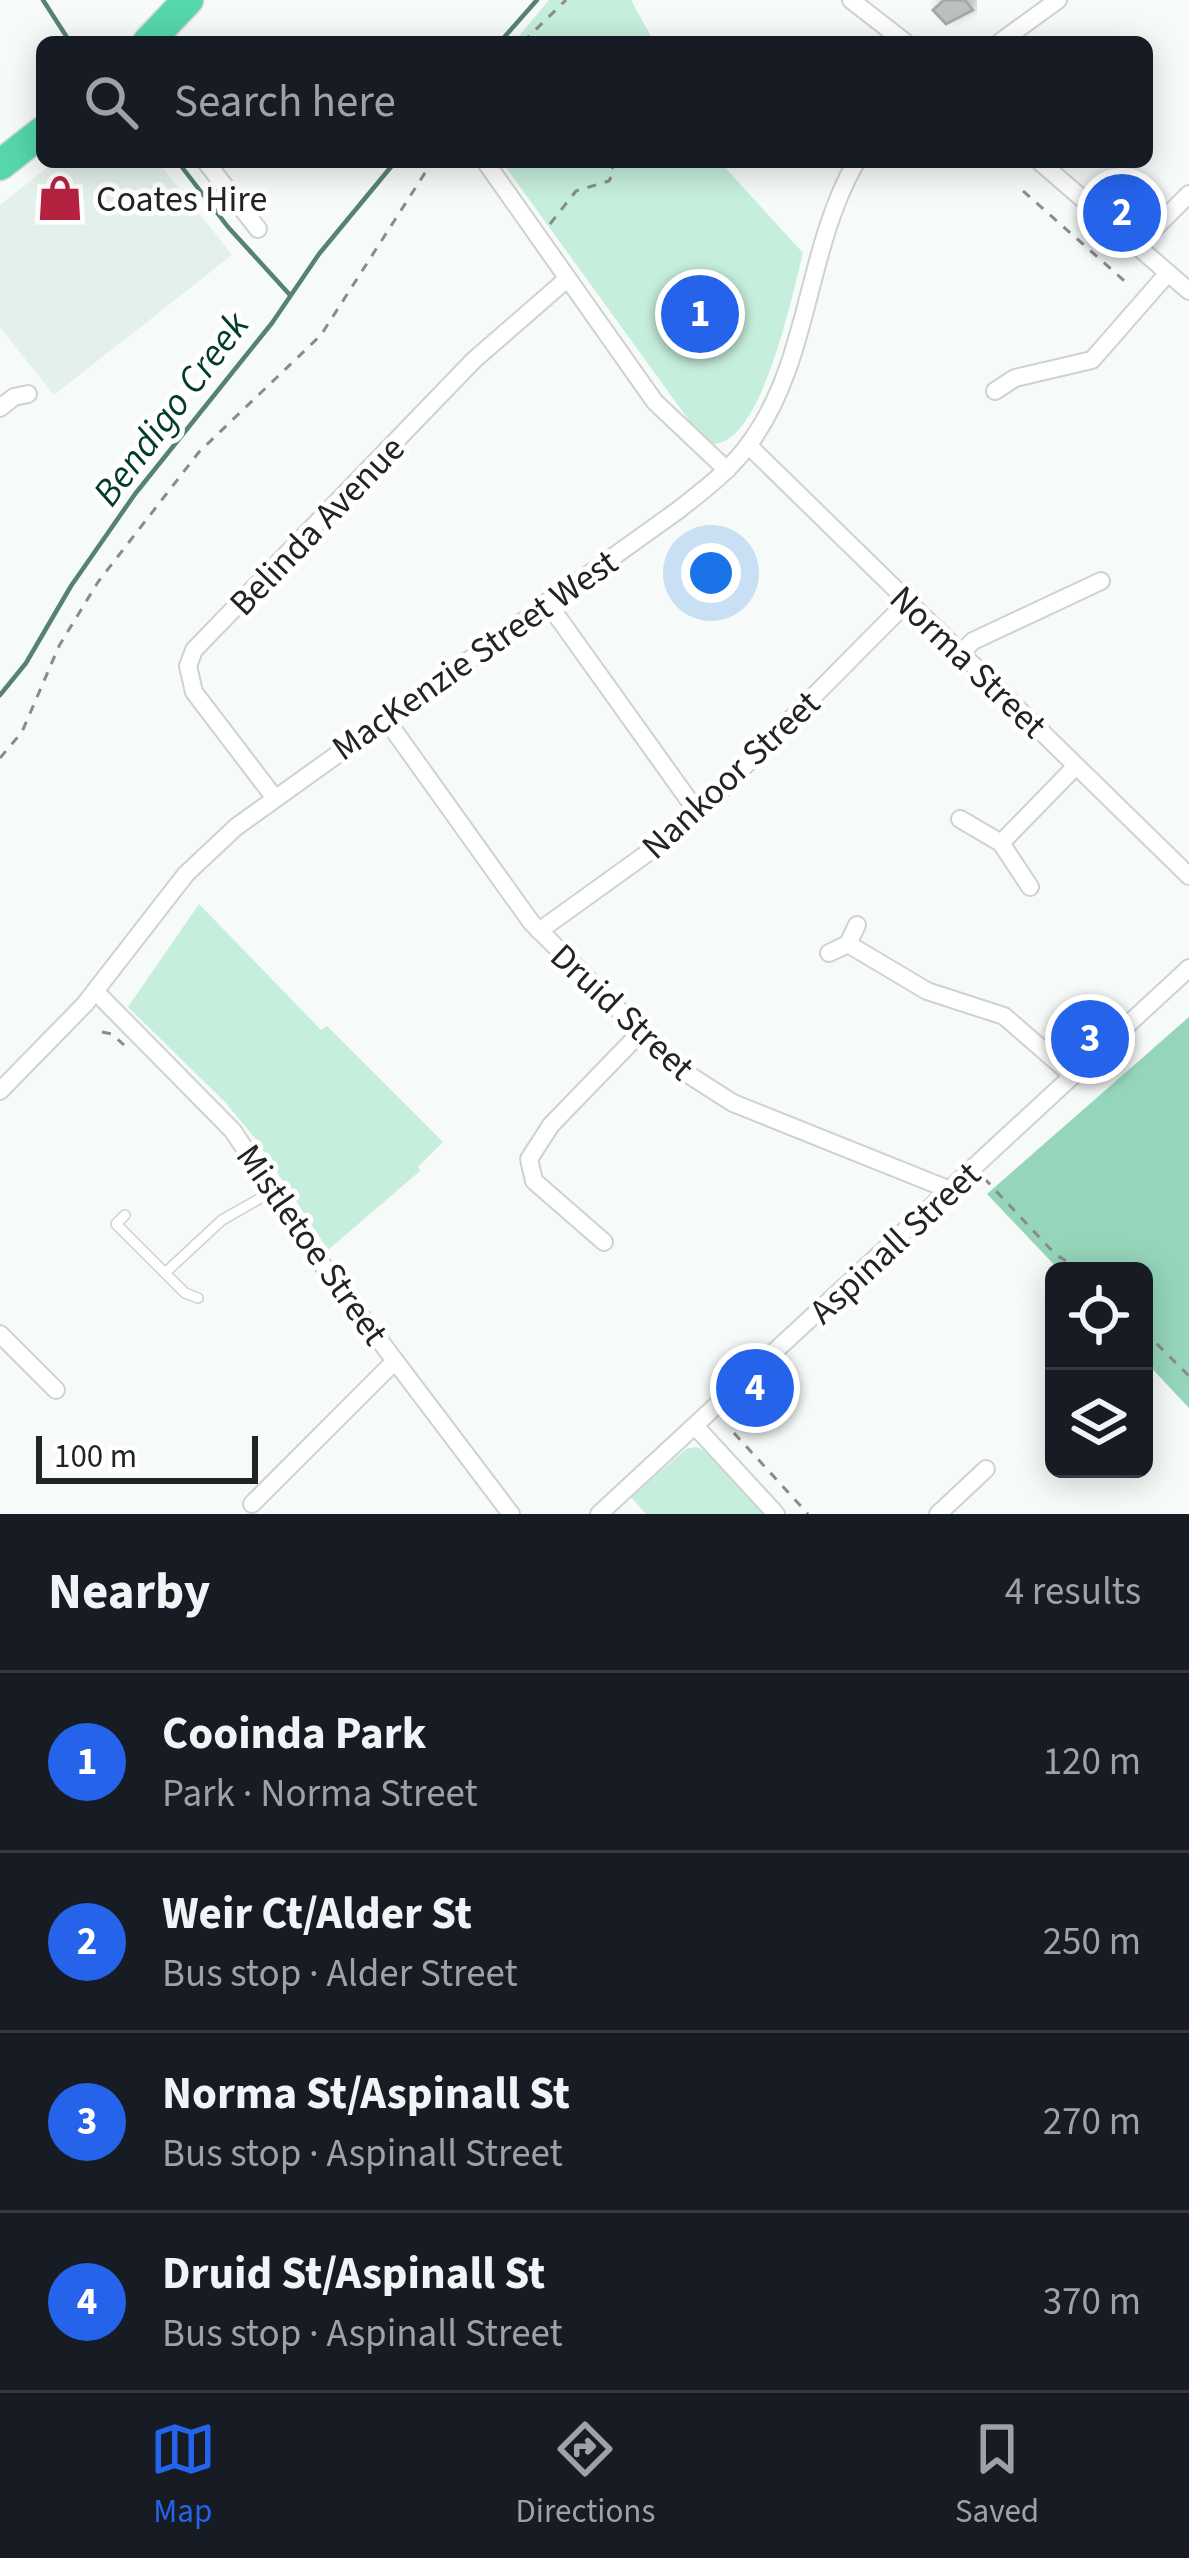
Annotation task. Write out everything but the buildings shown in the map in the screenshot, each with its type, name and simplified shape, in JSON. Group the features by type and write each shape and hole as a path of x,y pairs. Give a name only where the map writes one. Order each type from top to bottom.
{"highway":[{"path":"154,36 188,0"},
{"path":"0,165 36,137"}],"street":[{"path":"851,0 889,36"},
{"path":"1006,36 1058,0"},
{"path":"211,168 258,230"},
{"path":"490,168 655,402 727,470"},
{"name":"MacKenzie Street West","path":"0,1091 95,992 187,874 274,797 677,511 727,470 748,446 787,371 825,237 854,168"},
{"path":"1047,168 1189,291"},
{"path":"1137,246 1189,194"},
{"path":"995,391 1015,378 1092,360 1168,273"},
{"name":"Belinda Avenue","path":"274,797 194,692 188,666 194,650 474,360 567,279"},
{"path":"0,408 28,394"},
{"name":"Norma Street","path":"748,446 1189,876"},
{"path":"961,653 974,641 1101,580"},
{"name":"Nankoor Street","path":"539,931 698,813 908,601"},
{"path":"547,602 698,813"},
{"name":"Druid Street","path":"385,718 539,931 675,1066 715,1094 950,1190"},
{"path":"1001,843 1076,766"},
{"path":"960,819 1001,843 1030,887"},
{"path":"829,952 848,944 857,926"},
{"path":"848,944 927,991 1004,1016 1073,1076"},
{"name":"Aspinall Street","path":"599,1514 1189,968"},
{"name":"Mistletoe Street","path":"95,992 212,1106 318,1259 511,1514"},
{"path":"604,1242 534,1180 529,1159 550,1125 640,1033"},
{"path":"0,1334 56,1390"},
{"path":"252,1504 395,1361"},
{"path":"694,1426 776,1514"},
{"path":"938,1514 986,1469"}],"lane":[{"path":"165,1273 222,1220 273,1191"},
{"path":"125,1215 116,1224 185,1293 198,1298"}],"path":[{"path":"530,36 566,0"},
{"path":"0,758 22,732 64,636 98,581 200,452 321,335 428,168"},
{"path":"540,242 568,197 609,181 613,168"},
{"path":"1023,191 1128,284"},
{"path":"975,1168 1068,1262"},
{"path":"1153,1340 1189,1376"},
{"path":"734,1433 808,1514"}],"shaded area":[{"path":"46,168 163,168 232,255 54,395 0,327 0,205"}],"green space":[{"path":"549,0 631,0 651,36 519,36"},
{"path":"506,168 725,168 803,253 773,363 747,419 731,437 714,444 696,430"},
{"path":"199,904 321,1030 327,1026 443,1142 418,1167 420,1171 328,1250 254,1137 128,1007"},
{"path":"1189,1017 1189,1408 1153,1370 1153,1262 1051,1262 987,1194"},
{"path":"686,1449 706,1451 764,1514 646,1514 631,1497"}],"waterway":[{"path":"43,0 66,36"},
{"name":"Bendigo Creek","path":"505,36 537,0"},
{"path":"183,168 290,295"},
{"name":"Bendigo Creek","path":"0,695 26,663 71,586 135,494 390,168"}],"place":[{"name":"Coates Hire","path":"60,198"},
{"name":"Weir Ct/Alder St","path":"1122,213"},
{"name":"Cooinda Park","path":"700,314"},
{"name":"Norma St/Aspinall St","path":"1090,1039"},
{"name":"Druid St/Aspinall St","path":"755,1388"}]}
